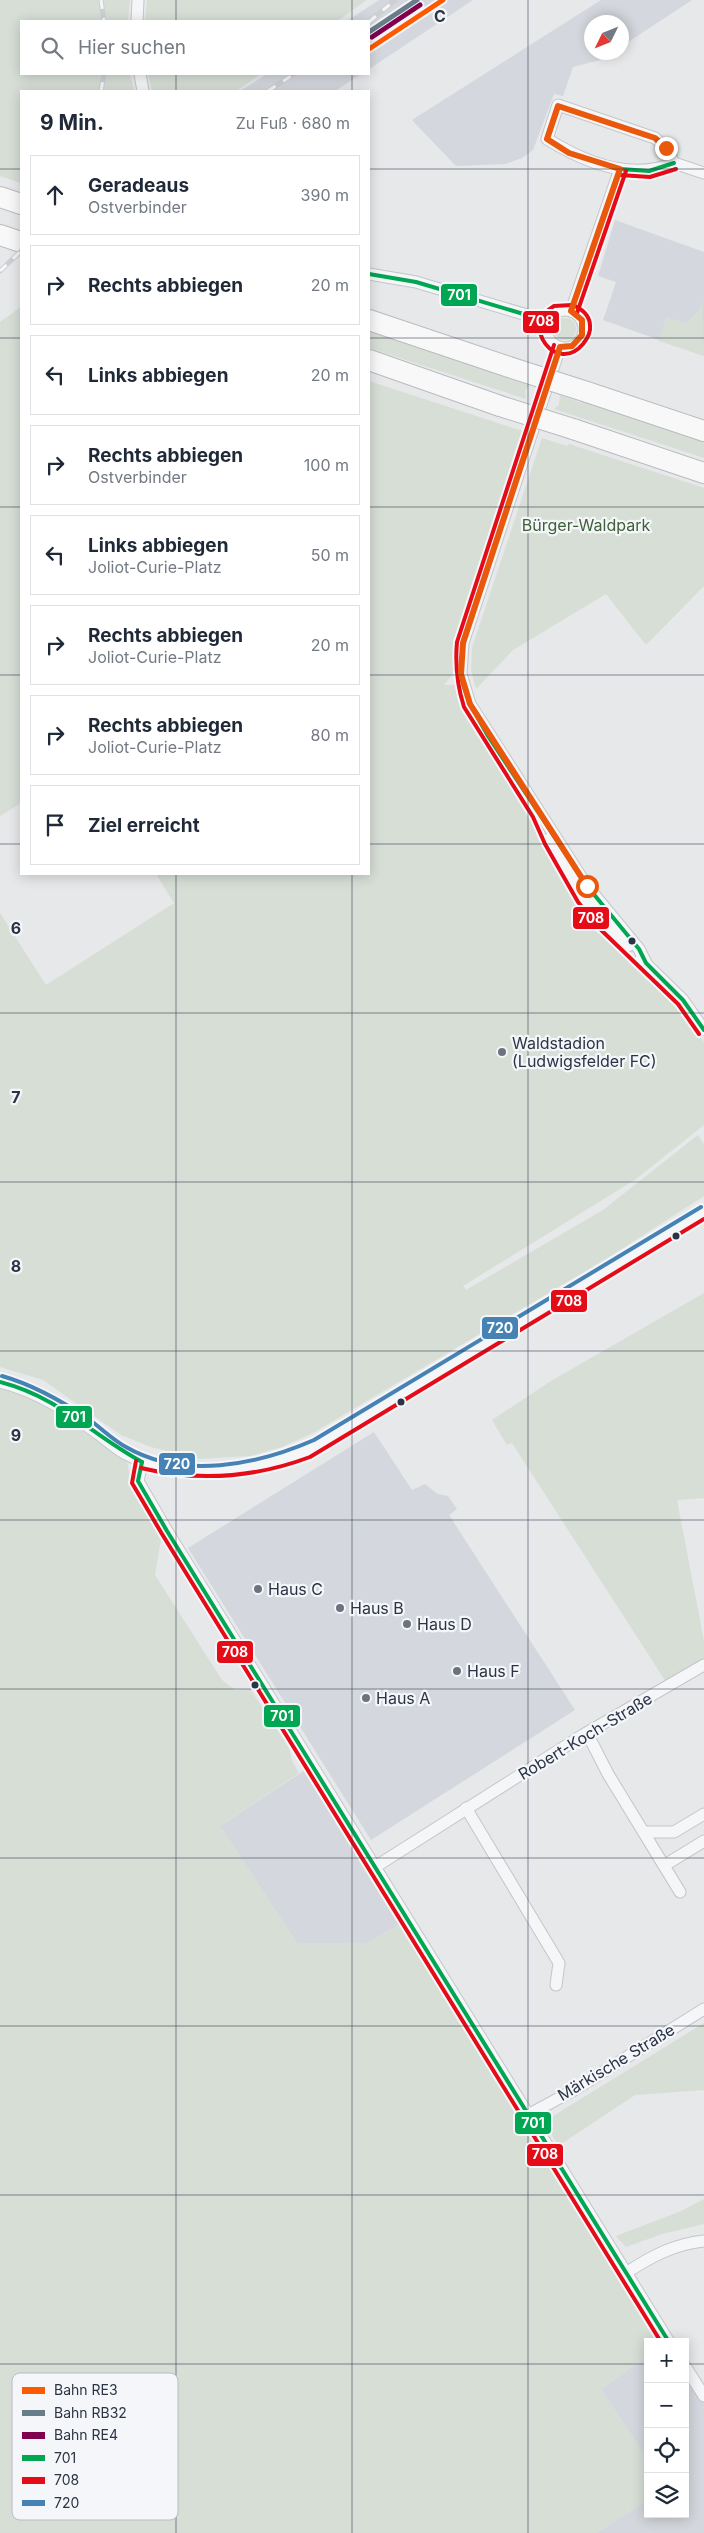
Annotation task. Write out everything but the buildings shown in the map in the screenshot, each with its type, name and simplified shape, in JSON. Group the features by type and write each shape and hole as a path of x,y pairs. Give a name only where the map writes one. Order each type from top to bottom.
{"highway":[{"path":"0,197 20,204"},
{"path":"0,235 20,242"},
{"path":"370,320 704,431"},
{"path":"370,360 500,406 704,472"}],"street":[{"path":"137,20 138,0"},
{"path":"140,75 143,90"},
{"path":"674,163 666,148 655,138 558,106 547,139 569,153 620,169 649,171 674,163 704,173"},
{"path":"571,311 620,169"},
{"path":"370,274 425,284 547,321"},
{"path":"571,311 582,320 582,335 572,346 560,347 548,337 547,321 556,312 571,311"},
{"path":"560,347 463,643 461,666 463,684 470,704 587,886 639,949 646,963 684,1000 704,1030"},
{"path":"0,1382 61,1407 127,1455 142,1462 172,1468 219,1471 278,1462 307,1451 704,1212"},
{"path":"142,1462 138,1481 667,2338"},
{"name":"Robert-Koch-Straße","path":"375,1867 587,1733 704,1665"},
{"path":"587,1733 608,1774 680,1892"},
{"path":"466,1808 559,1963 556,1985"},
{"path":"644,1832 674,1832 704,1814"},
{"path":"664,1865 704,1841"},
{"name":"Märkische Straße","path":"528,2115 574,2090 704,2009"},
{"path":"626,2273 658,2253 702,2242"},
{"path":"689,2372 704,2396"}],"shaded area":[{"path":"379,0 473,0 370,68 370,20 349,20"},
{"path":"601,0 692,0 629,41 629,15 584,15 584,60 600,60 573,67 563,96 554,94 533,150 522,158 505,164 456,166 412,120"},
{"path":"265,75 359,75 337,90 242,90"},
{"path":"615,220 704,252 704,356 603,320 616,282 598,276"},
{"path":"374,1432 412,1490 425,1484 438,1494 448,1496 457,1509 449,1515 575,1710 371,1840 188,1548"},
{"path":"308,1768 402,1923 367,1943 297,1943 220,1826"},
{"path":"644,2359 644,2455 601,2389"},
{"path":"689,2372 704,2396 704,2533 596,2533 644,2503 644,2518 689,2518"}],"green space":[{"path":"0,0 130,0 128,20 20,20 20,75 130,75 134,90 20,90 20,183 0,176"},
{"path":"147,0 367,0 338,20 145,20"},
{"path":"148,75 260,75 237,90 152,90"},
{"path":"702,300 704,356 659,341 666,317 686,323 698,311"},
{"path":"20,308 20,804 0,816 0,322"},
{"path":"565,318 573,321 576,329 573,337 565,340 557,337 554,329 557,321"},
{"path":"370,329 506,375 505,377 530,385 525,391 526,399 370,348"},
{"path":"370,381 525,432 460,626 456,670 444,685 457,685 464,707 535,817 574,896 596,924 680,1006 704,1042 704,1125 636,1179 463,1286 466,1290 603,1210 698,1135 704,1144 704,1196 609,1257 313,1433 282,1447 250,1456 200,1459 151,1447 121,1435 43,1380 0,1367 0,913 46,985 174,903 157,875 370,875"},
{"path":"560,395 704,440 704,458 554,409 559,405"},
{"name":"Bürger-Waldpark","path":"542,438 567,446 569,444 704,488 704,586 646,645 606,594 513,650 476,689 471,670 472,648"},
{"path":"704,1293 704,1498 677,1500 704,1641 704,1665 668,1685 512,1443 507,1445 492,1420 551,1381"},
{"path":"0,1386 46,1405 127,1462 131,1482 162,1532 155,1575 222,1680 235,1690 250,1689 289,1748 292,1761 299,1773 220,1826 297,1943 367,1943 402,1923 626,2273 664,2338 644,2338 644,2359 601,2389 644,2455 644,2503 596,2533 0,2533"},
{"path":"704,2023 704,2090 635,2095 558,2146 545,2121"},
{"path":"704,2199 704,2224 662,2234 626,2247 616,2236 679,2212"}],"railway":[{"path":"101,0 104,20"},
{"path":"370,21 395,0"},
{"path":"101,90 104,75"},
{"path":"270,90 292,75"},
{"path":"0,271 20,252"}],"rail line":[{"name":"RB32","path":"370,31 417,0"},
{"name":"RE3","path":"370,48 443,0"},
{"name":"RE4","path":"372,37 420,5"}],"transit line":[{"name":"701","path":"620,169 649,171 674,163"},
{"name":"701","path":"571,311 620,169"},
{"name":"708","path":"620,175 650,177 676,169"},
{"name":"708","path":"577,313 626,171"},
{"name":"701","path":"370,274 416,282 547,321"},
{"name":"708","path":"572,305 554,306 544,315 540,325 541,335 553,351 563,354 573,352 583,344 588,336 590,329 589,320 575,306"},
{"name":"708","path":"554,345 457,642 456,666 458,683 464,707 533,817 545,844 578,902 599,928 678,1004 699,1034"},
{"name":"701","path":"560,347 463,643 461,674 463,684 470,704 488,736 587,886 639,949 646,963 683,1000 704,1030"},
{"name":"720","path":"2,1376 37,1389 58,1400 90,1420 121,1444 148,1457 171,1463 196,1466 244,1462 269,1456 314,1440 701,1207"},
{"name":"708","path":"141,1468 184,1475 226,1476 268,1470 310,1457 704,1219"},
{"name":"701","path":"0,1382 41,1397 142,1462"},
{"name":"708","path":"136,1461 132,1483 162,1534 659,2338"},
{"name":"701","path":"142,1462 138,1481 167,1531 667,2338"}],"place":[{"name":"Waldstadion (Ludwigsfelder FC)","path":"502,1052"},
{"name":"Haus C","path":"258,1589"},
{"name":"Haus B","path":"340,1608"},
{"name":"Haus D","path":"407,1624"},
{"name":"Haus F","path":"457,1671"},
{"name":"Haus A","path":"366,1698"}],"route":[{"path":"587,886 488,736 470,704 461,674 463,643 560,347 572,346 577,343 584,329 582,320 571,311 620,169 569,153 547,139 558,106 655,138 666,148"}]}
